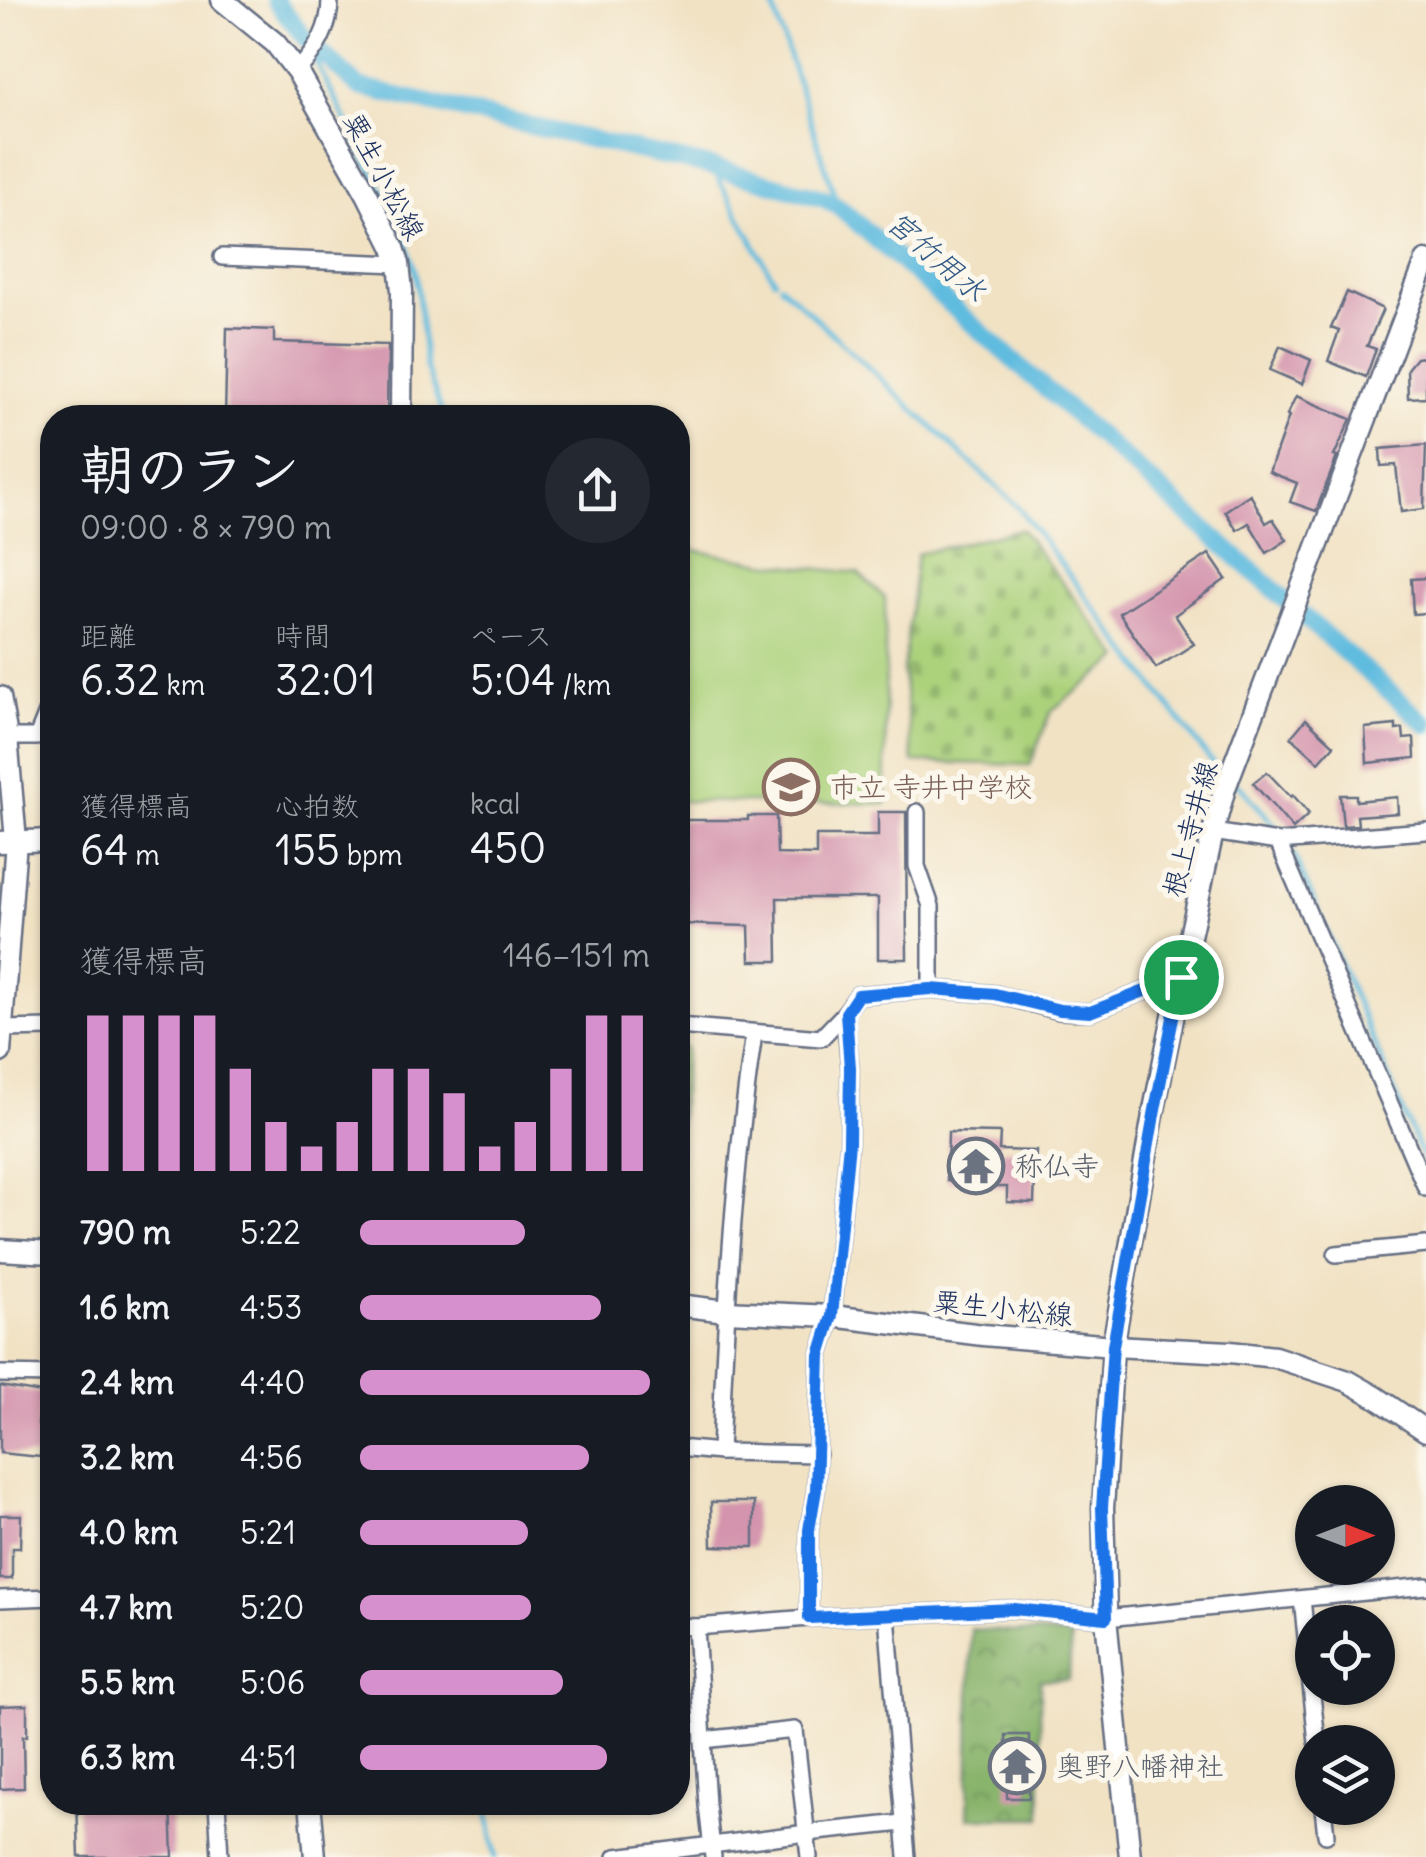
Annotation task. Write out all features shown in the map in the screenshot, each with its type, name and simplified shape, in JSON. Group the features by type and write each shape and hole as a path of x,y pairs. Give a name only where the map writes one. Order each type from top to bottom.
{"main road":[{"name":"粟生小松線","path":"222,0 302,65 400,264 401,405"},
{"name":"根上寺井線","path":"1130,1857 1106,1618 1102,1508 1113,1346 1154,1115 1213,832 1229,780 1426,261"},
{"path":"0,697 7,737 8,841 0,1052"},
{"path":"8,841 40,840"},
{"path":"0,1250 40,1252"},
{"name":"粟生小松線","path":"690,1306 1275,1358 1348,1381 1426,1431"},
{"path":"311,1815 315,1857"}],"street":[{"path":"302,65 326,30 330,0"},
{"path":"222,257 400,264"},
{"path":"7,737 37,737 40,730"},
{"path":"917,812 918,866 932,906 931,989"},
{"path":"1213,832 1278,842 1426,831"},
{"path":"1278,842 1426,1188"},
{"path":"690,1027 821,1038 858,995 931,989 995,994 1060,1010 1090,1012 1181,977"},
{"path":"809,1618 809,1530 816,1490 820,1355 832,1316 849,1143 846,1013"},
{"path":"2,1029 40,1028"},
{"path":"720,1452 726,1311 744,1099 754,1034"},
{"path":"1336,1254 1426,1245"},
{"path":"0,1374 40,1375"},
{"path":"690,1449 818,1454"},
{"path":"690,1627 1014,1609 1106,1618 1426,1586"},
{"path":"0,1600 40,1598"},
{"path":"1302,1599 1315,1725"},
{"path":"887,1616 907,1857"},
{"path":"696,1627 713,1851"},
{"path":"704,1740 795,1730 809,1857"},
{"path":"218,1815 220,1857"},
{"path":"616,1857 713,1851 807,1832 903,1824"},
{"path":"1325,1825 1326,1835"}],"green space":[{"path":"1021,529 1120,658 1051,711 1030,765 913,762 903,673 917,554"},
{"path":"690,549 764,563 858,573 885,598 886,804 690,801"},
{"path":"971,1629 1071,1635 1069,1679 1040,1680 1041,1818 968,1818"}],"building":[{"path":"1347,292 1383,309 1367,346 1376,349 1366,377 1328,361 1339,331 1331,328"},
{"path":"227,328 274,330 274,342 388,345 387,405 225,405"},
{"path":"1280,346 1311,360 1302,384 1270,370"},
{"path":"1426,357 1426,397 1408,398 1407,369 1416,358"},
{"path":"1296,396 1351,419 1316,511 1290,502 1297,483 1269,472"},
{"path":"1426,445 1424,509 1401,512 1396,465 1381,466 1380,449"},
{"path":"1250,494 1266,523 1273,519 1287,540 1267,553 1249,523 1237,530 1225,511"},
{"path":"1209,554 1226,579 1175,615 1194,644 1156,668 1119,613"},
{"path":"1426,578 1426,613 1413,614 1411,579"},
{"path":"1306,719 1334,745 1319,762 1291,737"},
{"path":"1396,725 1396,730 1403,729 1404,739 1414,738 1415,758 1367,763 1365,728"},
{"path":"1267,772 1309,814 1293,829 1253,783"},
{"path":"1340,795 1356,795 1356,801 1397,797 1398,813 1357,816 1358,825 1343,826"},
{"path":"878,812 906,812 907,959 878,959 878,898 777,898 778,961 750,961 749,926 690,924 690,820 776,816 777,854 816,855 816,836 878,836"},
{"name":"称仏寺","path":"948,1132 1000,1133 999,1150 1036,1151 1034,1203 1007,1202 1007,1187 963,1187 963,1182 947,1181"},
{"path":"0,1386 40,1393 40,1457 0,1453"},
{"path":"711,1502 754,1502 754,1547 712,1546"},
{"path":"0,1515 21,1515 20,1548 12,1548 12,1579 0,1579"},
{"path":"27,1705 24,1788 0,1789 0,1706"},
{"name":"奥野八幡神社","path":"1006,1735 1029,1735 1029,1798 1007,1798"},
{"path":"77,1815 171,1815 173,1857 79,1857"}],"waterway":[{"name":"宮竹用水","path":"275,0 303,36 359,87 712,167 838,206 1426,724"},
{"path":"771,0 838,206"},
{"name":"宮竹用水","path":"303,36 309,48"},
{"name":"宮竹用水","path":"314,58 402,224 416,275 426,367 439,405"},
{"path":"712,167 774,280"},
{"path":"780,285 1017,506 1225,776"},
{"path":"1234,782 1283,835"},
{"path":"1294,855 1426,1166"},
{"name":"宮竹用水","path":"488,1815 495,1857"}],"place":[{"name":"市立 寺井中学校","path":"791,787"},
{"name":"称仏寺","path":"976,1166"},
{"name":"奥野八幡神社","path":"1017,1766"}],"route":[{"path":"1181,977 1113,1346 1102,1508 1106,1618 1014,1609 809,1618 809,1530 816,1490 820,1355 832,1316 849,1143 846,1013 858,995 931,989 995,994 1060,1010 1090,1012 1181,977"}]}
